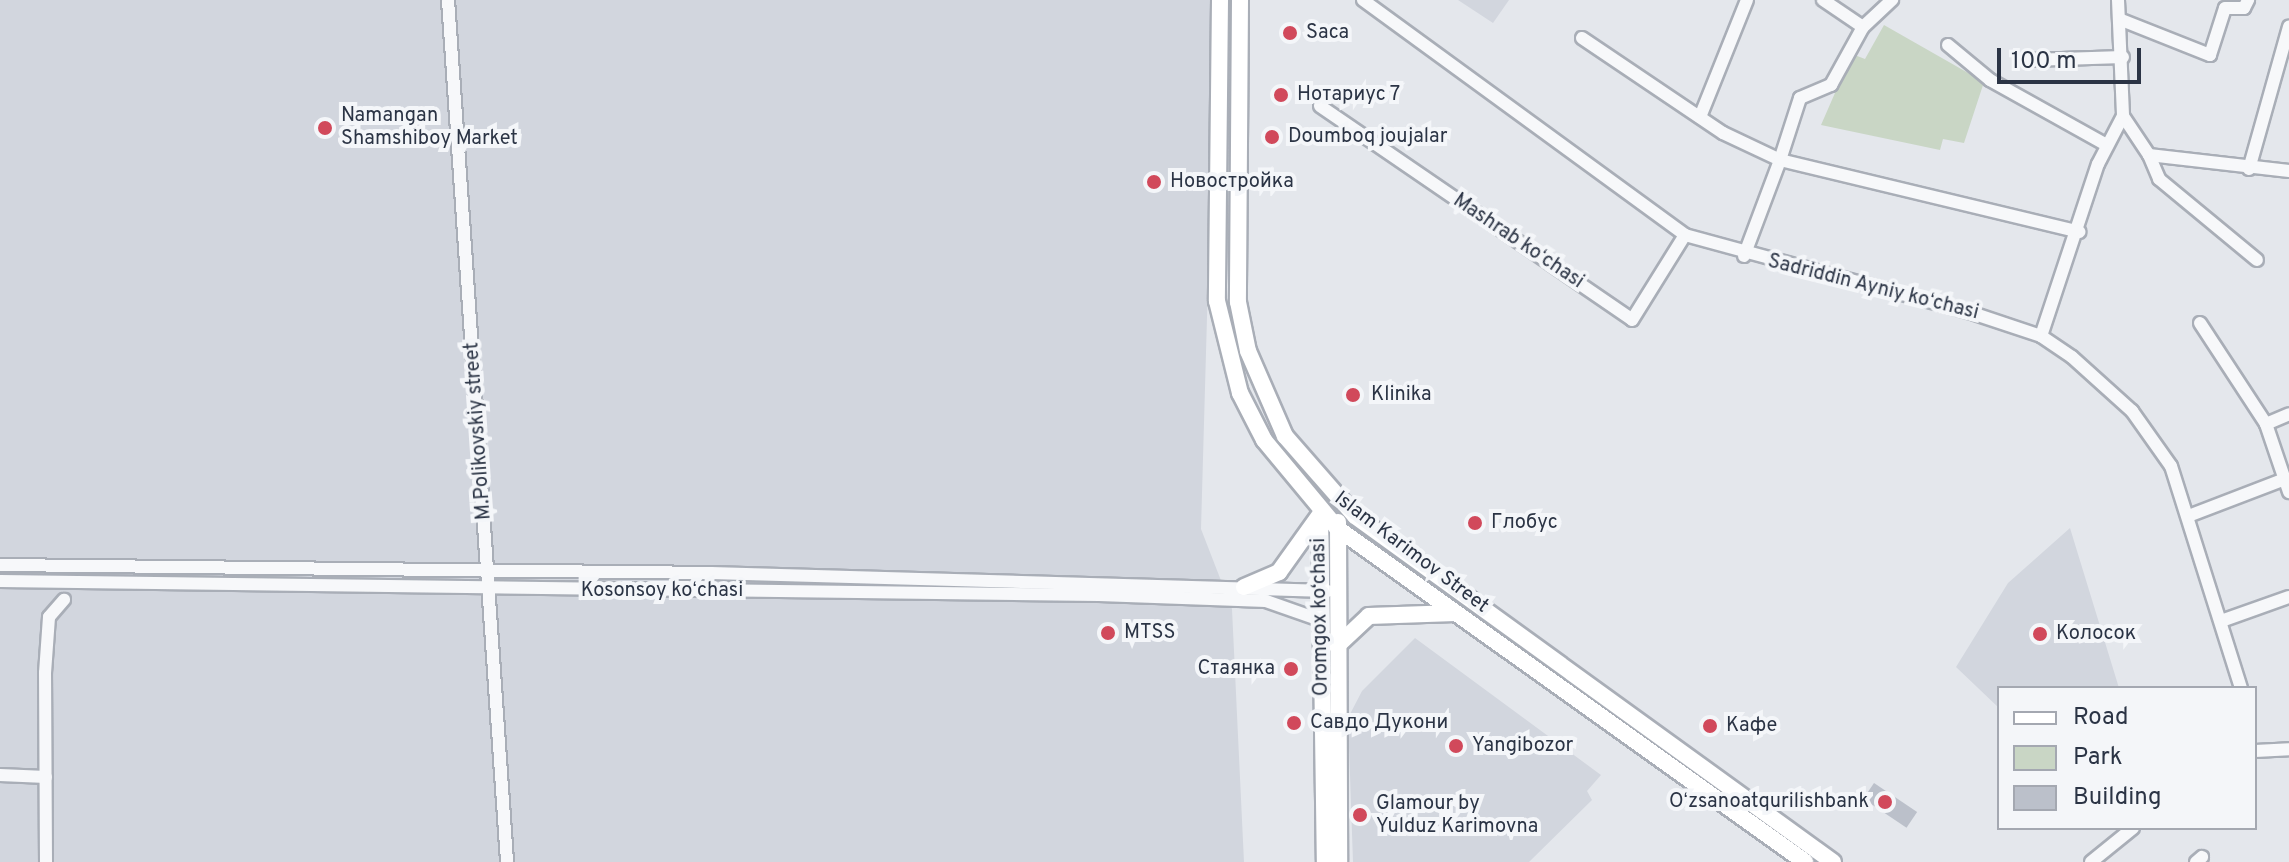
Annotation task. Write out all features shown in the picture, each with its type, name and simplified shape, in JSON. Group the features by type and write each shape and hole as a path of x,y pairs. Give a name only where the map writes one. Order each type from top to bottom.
{"main road":[{"name":"Islam Karimov Street","path":"1220,0 1214,252 1222,329 1252,416 1320,515 1805,862"},
{"name":"Islam Karimov Street","path":"1240,0 1238,302 1265,398 1336,500 1833,862"},
{"path":"1244,587 1279,572 1320,515 1336,500"},
{"name":"Oromgox ko‘chasi","path":"1325,862 1320,620 1337,528 1336,500"},
{"name":"Oromgox ko‘chasi","path":"1320,515 1326,591 1336,648 1339,862"},
{"path":"1336,648 1350,626 1378,614 1461,614"}],"street":[{"name":"M.Polikovskiy street","path":"448,0 507,862"},
{"name":"Sadriddin Ayniy koʻchasi","path":"1363,0 1685,235 1744,256 2041,336 2132,411 2171,466 2191,515 2224,620 2240,686"},
{"path":"1700,117 1747,0"},
{"path":"1823,0 1863,27"},
{"path":"1744,256 1800,98 1831,85 1863,27 1892,0"},
{"path":"2041,336 2107,145 2123,116 2123,57 2118,0"},
{"path":"2119,19 2210,55 2225,8 2244,8 2248,0"},
{"path":"2249,169 2289,27"},
{"path":"1582,38 1700,117 1780,160 2079,232"},
{"path":"1948,45 1990,80 2107,145"},
{"path":"2030,60 2123,57"},
{"name":"Mashrab koʻchasi","path":"1320,106 1632,320 1685,235"},
{"path":"2123,116 2149,155 2159,179 2257,260"},
{"path":"2149,155 2249,169 2289,171"},
{"path":"2200,323 2266,424 2289,492"},
{"path":"2266,424 2289,414"},
{"path":"2191,515 2285,479"},
{"name":"Kosonsoy koʻchasi","path":"0,565 489,572 1326,591"},
{"name":"Kosonsoy koʻchasi","path":"0,581 490,591 1099,595 1266,601 1320,620"},
{"path":"2224,620 2289,597"},
{"path":"46,862 49,617 64,600"},
{"path":"2257,749 2289,749"},
{"path":"0,775 46,777"},
{"path":"2091,862 2131,830"}],"shaded area":[{"path":"0,0 1216,0 1201,529 1232,609 1244,862 0,862"},
{"path":"1458,0 1509,0 1493,23"},
{"name":"Колосок","path":"2070,528 2118,686 1997,686 1997,706 1956,667 2008,583"},
{"name":"Yangibozor","path":"1415,638 1601,775 1587,791 1592,800 1529,862 1353,862 1348,718 1362,691"}],"green space":[{"path":"1884,25 1984,82 1964,143 1943,139 1940,150 1821,125 1852,54 1865,59"}],"building":[{"name":"Oʻzsanoatqurilishbank","path":"1874,783 1917,812 1906,828 1863,799"}],"place":[{"name":"Saca","path":"1290,33"},
{"name":"Нотариус 7","path":"1281,95"},
{"name":"Namangan Shamshiboy Market","path":"325,128"},
{"name":"Doumboq joujalar","path":"1272,137"},
{"name":"Новостройка","path":"1154,182"},
{"name":"Klinika","path":"1353,395"},
{"name":"Глобус","path":"1475,523"},
{"name":"MTSS","path":"1108,633"},
{"name":"Колосок","path":"2040,634"},
{"name":"Стаянка","path":"1291,669"},
{"name":"Савдо Дукони","path":"1294,723"},
{"name":"Кафе","path":"1710,726"},
{"name":"Yangibozor","path":"1456,746"},
{"name":"Oʻzsanoatqurilishbank","path":"1885,802"},
{"name":"Glamour by Yulduz Karimovna","path":"1360,815"}]}
